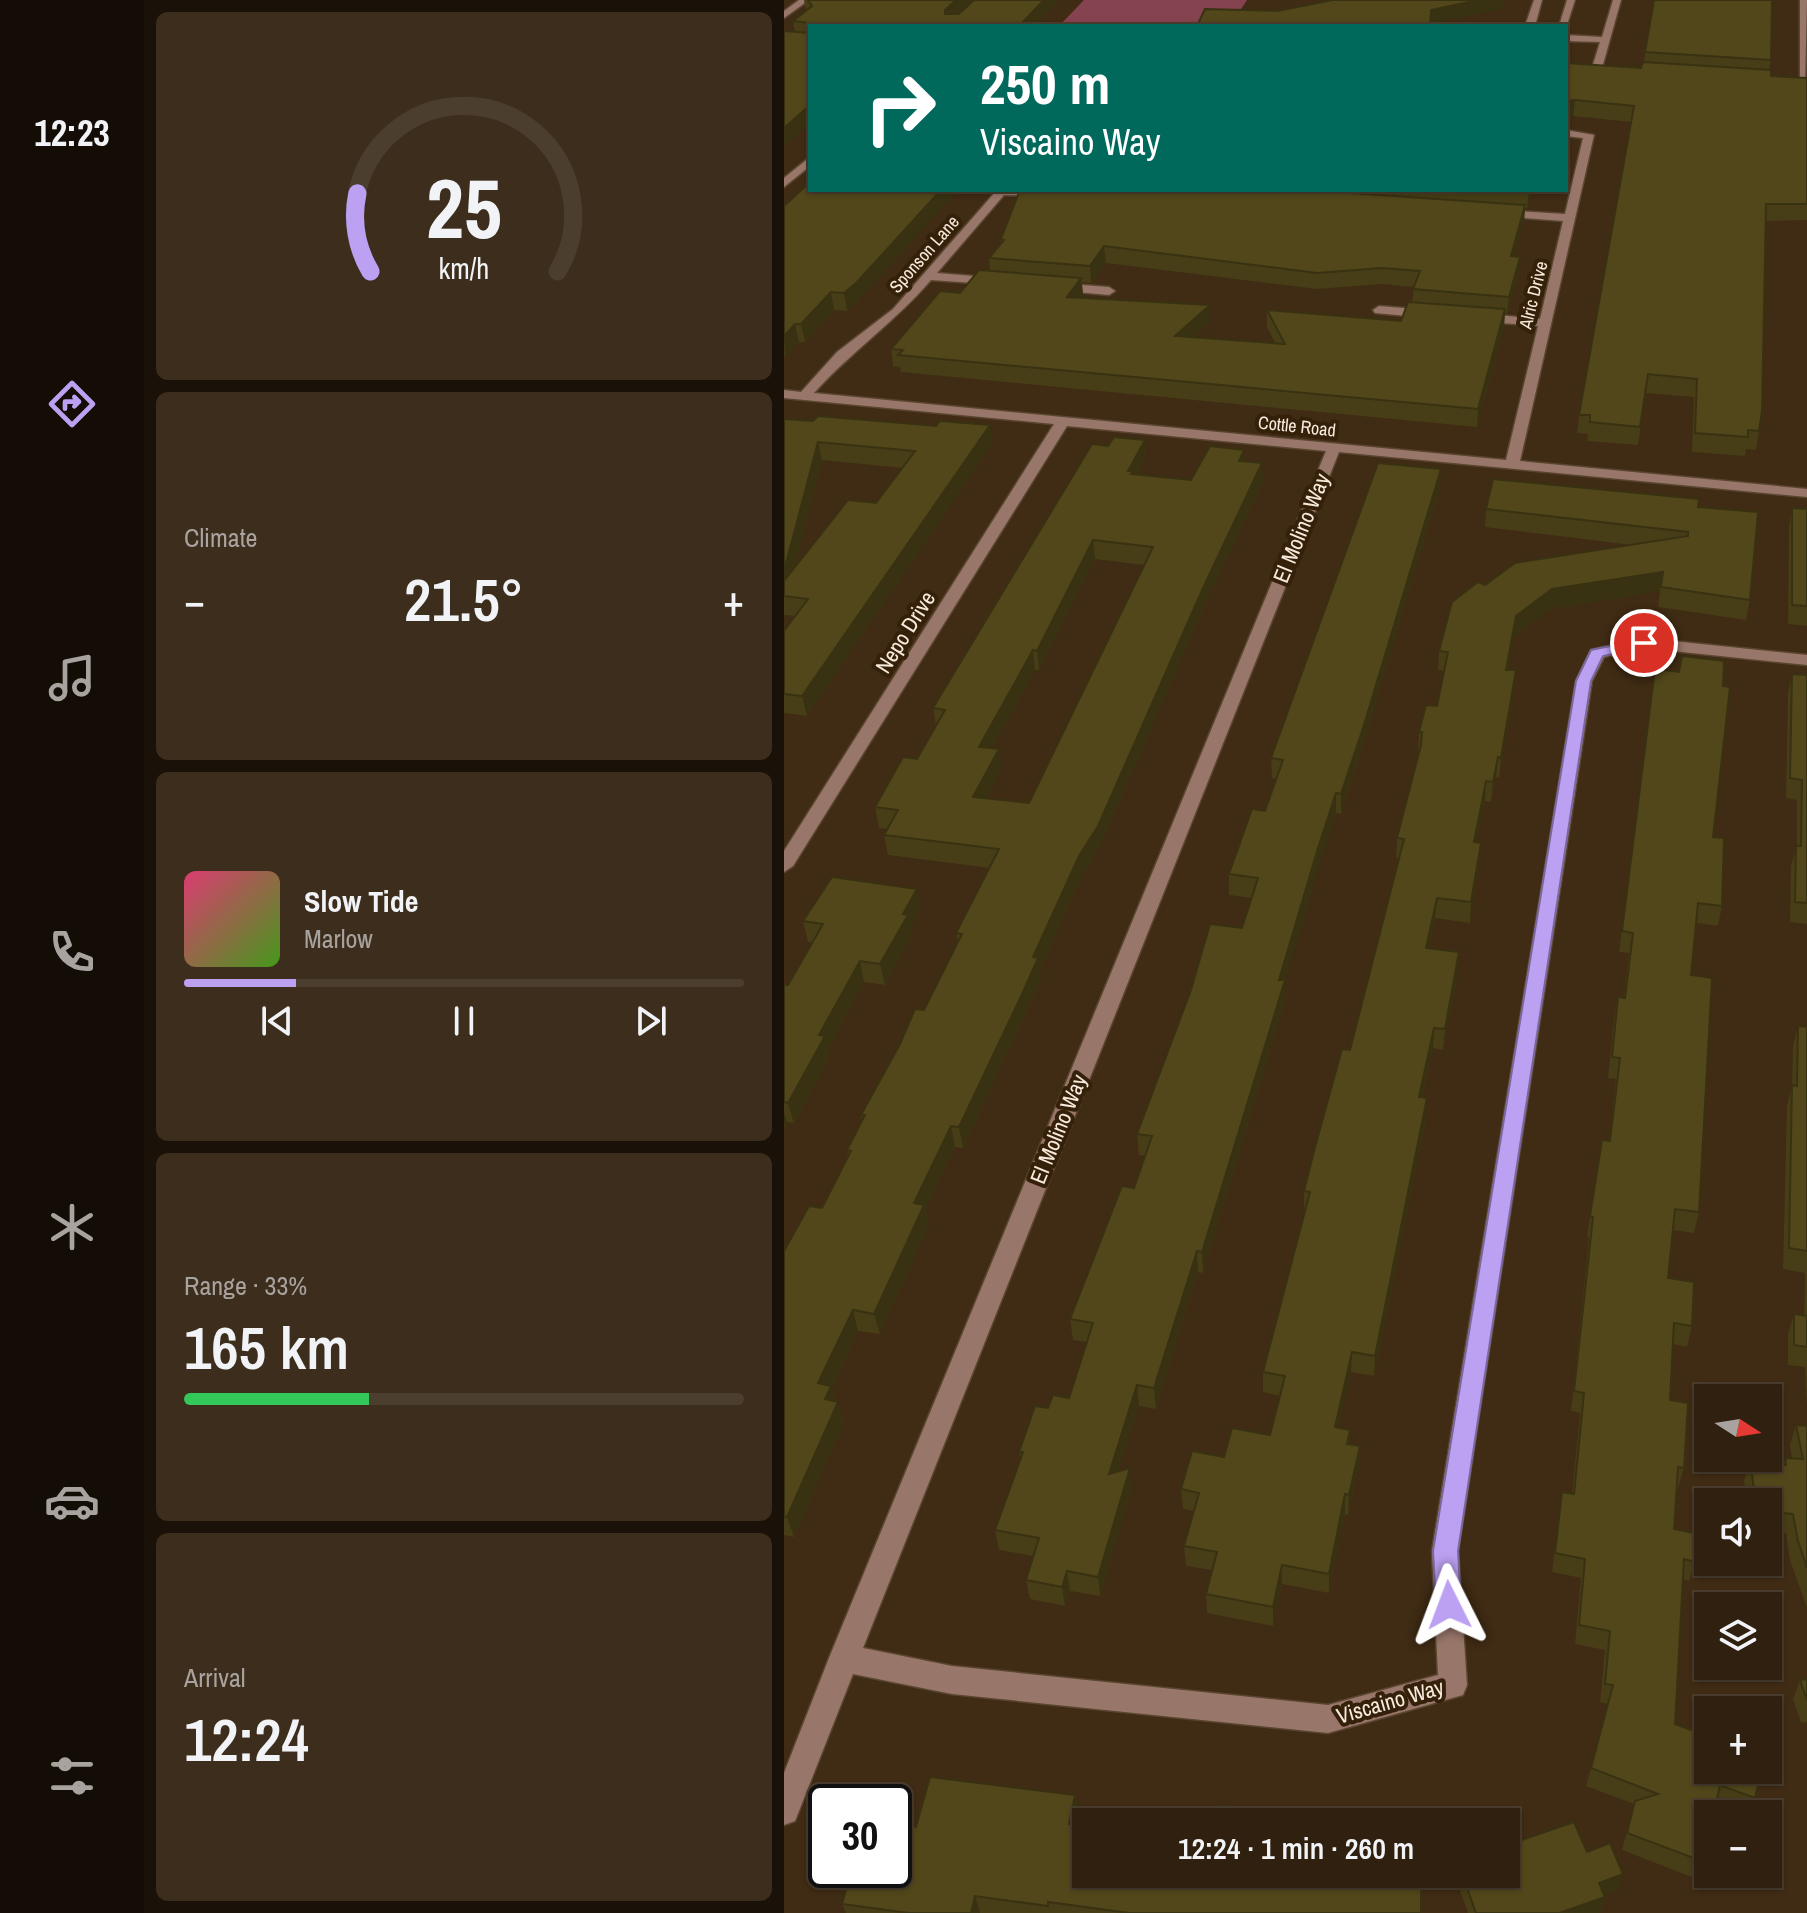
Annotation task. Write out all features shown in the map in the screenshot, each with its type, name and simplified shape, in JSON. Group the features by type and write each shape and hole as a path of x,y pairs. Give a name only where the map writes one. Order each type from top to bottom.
{"street":[{"path":"1531,24 1538,0"},
{"path":"1565,24 1571,0"},
{"path":"1597,68 1617,0"},
{"path":"1790,81 1806,82 1804,0"},
{"path":"784,5 801,3"},
{"path":"784,15 801,3"},
{"path":"1568,38 1606,40"},
{"path":"1582,67 1612,69"},
{"name":"Alric Drive","path":"1512,464 1589,135 1568,133"},
{"path":"784,184 808,162"},
{"name":"Sponson Lane","path":"804,396 842,355 897,312 1001,192 1063,193"},
{"path":"1482,212 1571,218"},
{"path":"929,276 1016,283"},
{"path":"1047,286 1109,291"},
{"path":"1379,310 1440,314"},
{"path":"1470,317 1545,323"},
{"name":"Cottle Road","path":"784,394 1807,493"},
{"name":"Nepo Drive","path":"784,866 1063,421"},
{"name":"El Molino Way","path":"784,1810 1334,448"},
{"name":"Viscaino Way","path":"843,1658 952,1680 1328,1719 1453,1685 1445,1551 1584,681 1597,653 1644,643 1807,660"}],"shaded area":[{"path":"1084,0 1247,0 1232,23 1061,24"}],"building":[{"path":"808,0 956,0 945,10 945,14 959,14 974,0 1044,0 1021,24 810,24 793,21 812,6"},
{"path":"1333,0 1478,0 1431,10 1430,24 1198,24 1205,9 1277,11"},
{"path":"1654,0 1772,0 1771,60 1645,52"},
{"path":"784,31 808,33 808,107 784,128"},
{"path":"1643,62 1771,70 1771,76 1807,78 1807,204 1766,204 1762,411 1759,431 1748,430 1748,437 1695,433 1697,379 1648,374 1640,427 1590,422 1590,415 1579,415 1634,106 1568,101 1568,63 1641,68"},
{"path":"808,184 808,192 939,192 857,282 844,293 831,292 801,324 795,324 784,336 784,206"},
{"path":"1019,192 1334,192 1525,205 1511,256 1520,257 1509,297 1413,289 1420,271 1382,268 1317,273 1104,246 1090,266 989,258 1004,240 1001,239"},
{"path":"979,270 1081,278 1067,297 1210,305 1175,336 1285,344 1267,310 1401,321 1408,302 1505,309 1478,409 898,355 903,350 891,349 940,291 960,293"},
{"path":"818,416 936,426 940,421 990,425 802,696 784,694 784,631 808,599 784,596 784,581 848,500 876,503 915,451 818,442 784,571 784,419 813,421"},
{"path":"1114,437 1145,440 1128,471 1133,471 1131,474 1191,480 1210,446 1244,450 1239,461 1262,463 1098,826 1079,856 1033,957 1038,958 1023,992 959,1127 951,1126 914,1203 924,1205 874,1314 853,1310 818,1383 831,1386 825,1399 838,1402 787,1517 784,1517 784,1251 809,1206 822,1208 851,1151 847,1150 865,1115 861,1115 900,1044 915,1009 924,1010 962,934 956,933 999,849 884,835 898,810 875,807 903,757 917,759 945,710 933,708 1092,444 1108,446","holes":["1093,540 1153,547 1029,803 973,797 999,749 979,747 1033,650 1037,651"]},
{"path":"1378,463 1441,469 1364,725 1341,794 1336,793 1318,848 1279,980 1285,980 1202,1252 1197,1251 1154,1388 1137,1385 1109,1474 1130,1468 1098,1577 1067,1571 1062,1587 1026,1580 1039,1538 995,1530 1023,1452 1019,1452 1035,1406 1048,1408 1053,1395 1069,1398 1093,1323 1070,1319 1122,1186 1134,1188 1152,1136 1137,1134 1191,990 1210,924 1242,928 1258,878 1229,874 1252,809 1265,811 1283,760 1271,758"},
{"path":"1493,479 1699,499 1698,507 1758,512 1750,600 1661,587 1663,572 1552,589 1516,616 1506,670 1516,670 1501,758 1498,757 1493,782 1486,781 1474,842 1481,843 1471,902 1437,898 1426,948 1459,952 1445,1029 1434,1028 1419,1097 1427,1098 1375,1356 1352,1352 1335,1427 1350,1430 1347,1444 1360,1446 1349,1495 1345,1494 1329,1574 1282,1565 1273,1607 1206,1594 1217,1552 1184,1546 1199,1493 1181,1489 1192,1451 1224,1457 1232,1428 1270,1435 1285,1376 1263,1372 1310,1192 1304,1191 1314,1151 1342,1049 1350,1050 1404,839 1397,838 1421,745 1422,732 1419,732 1426,705 1437,706 1448,652 1439,651 1452,602 1478,582 1485,585 1515,563 1688,536 1688,532 1486,509"},
{"path":"1792,508 1807,509 1807,606 1792,605"},
{"path":"1682,656 1724,661 1723,686 1730,687 1713,837 1724,838 1722,906 1698,903 1691,975 1712,978 1699,1212 1675,1209 1668,1278 1694,1282 1692,1326 1674,1323 1670,1400 1688,1403 1684,1468 1678,1467 1674,1529 1694,1533 1694,1562 1684,1559 1675,1724 1694,1731 1694,1784 1758,1784 1755,1798 1720,1785 1717,1800 1694,1800 1694,1858 1627,1833 1635,1801 1658,1794 1591,1768 1613,1685 1605,1684 1610,1631 1579,1625 1585,1559 1555,1553 1562,1492 1574,1494 1584,1393 1574,1391 1593,1217 1590,1216 1602,1140 1610,1141 1620,1058 1612,1057 1618,997 1625,998 1633,933 1622,931 1655,669 1679,672"},
{"path":"1792,674 1807,675 1807,903 1795,902 1796,846 1801,846 1802,780 1790,778"},
{"path":"832,877 917,889 903,914 908,915 880,964 860,961 819,1035 825,1036 788,1103 784,1102 784,985 788,985 823,924 803,921"},
{"path":"1798,1026 1807,1027 1807,1251 1789,1248 1792,1085 1797,1086"},
{"path":"1794,1314 1807,1316 1807,1347 1794,1345"},
{"path":"1796,1425 1807,1426 1807,1568 1793,1514 1782,1513 1782,1488 1754,1488 1752,1472 1782,1472 1782,1465 1786,1465 1785,1458 1803,1459"},
{"path":"1807,1679 1807,1700 1800,1680"},
{"path":"930,1777 1075,1795 1069,1824 1072,1824 1072,1888 1421,1888 1421,1913 1129,1913 975,1896 971,1913 909,1913 842,1904 847,1888 912,1888 912,1826 916,1827"},
{"path":"1217,1806 1265,1808 1217,1808"},
{"path":"1574,1822 1587,1852 1610,1843 1623,1874 1599,1883 1605,1897 1559,1913 1476,1913 1467,1888 1520,1888 1520,1841"}],"route":[{"path":"1449,1605 1445,1551 1584,681 1597,653 1644,643"}]}
